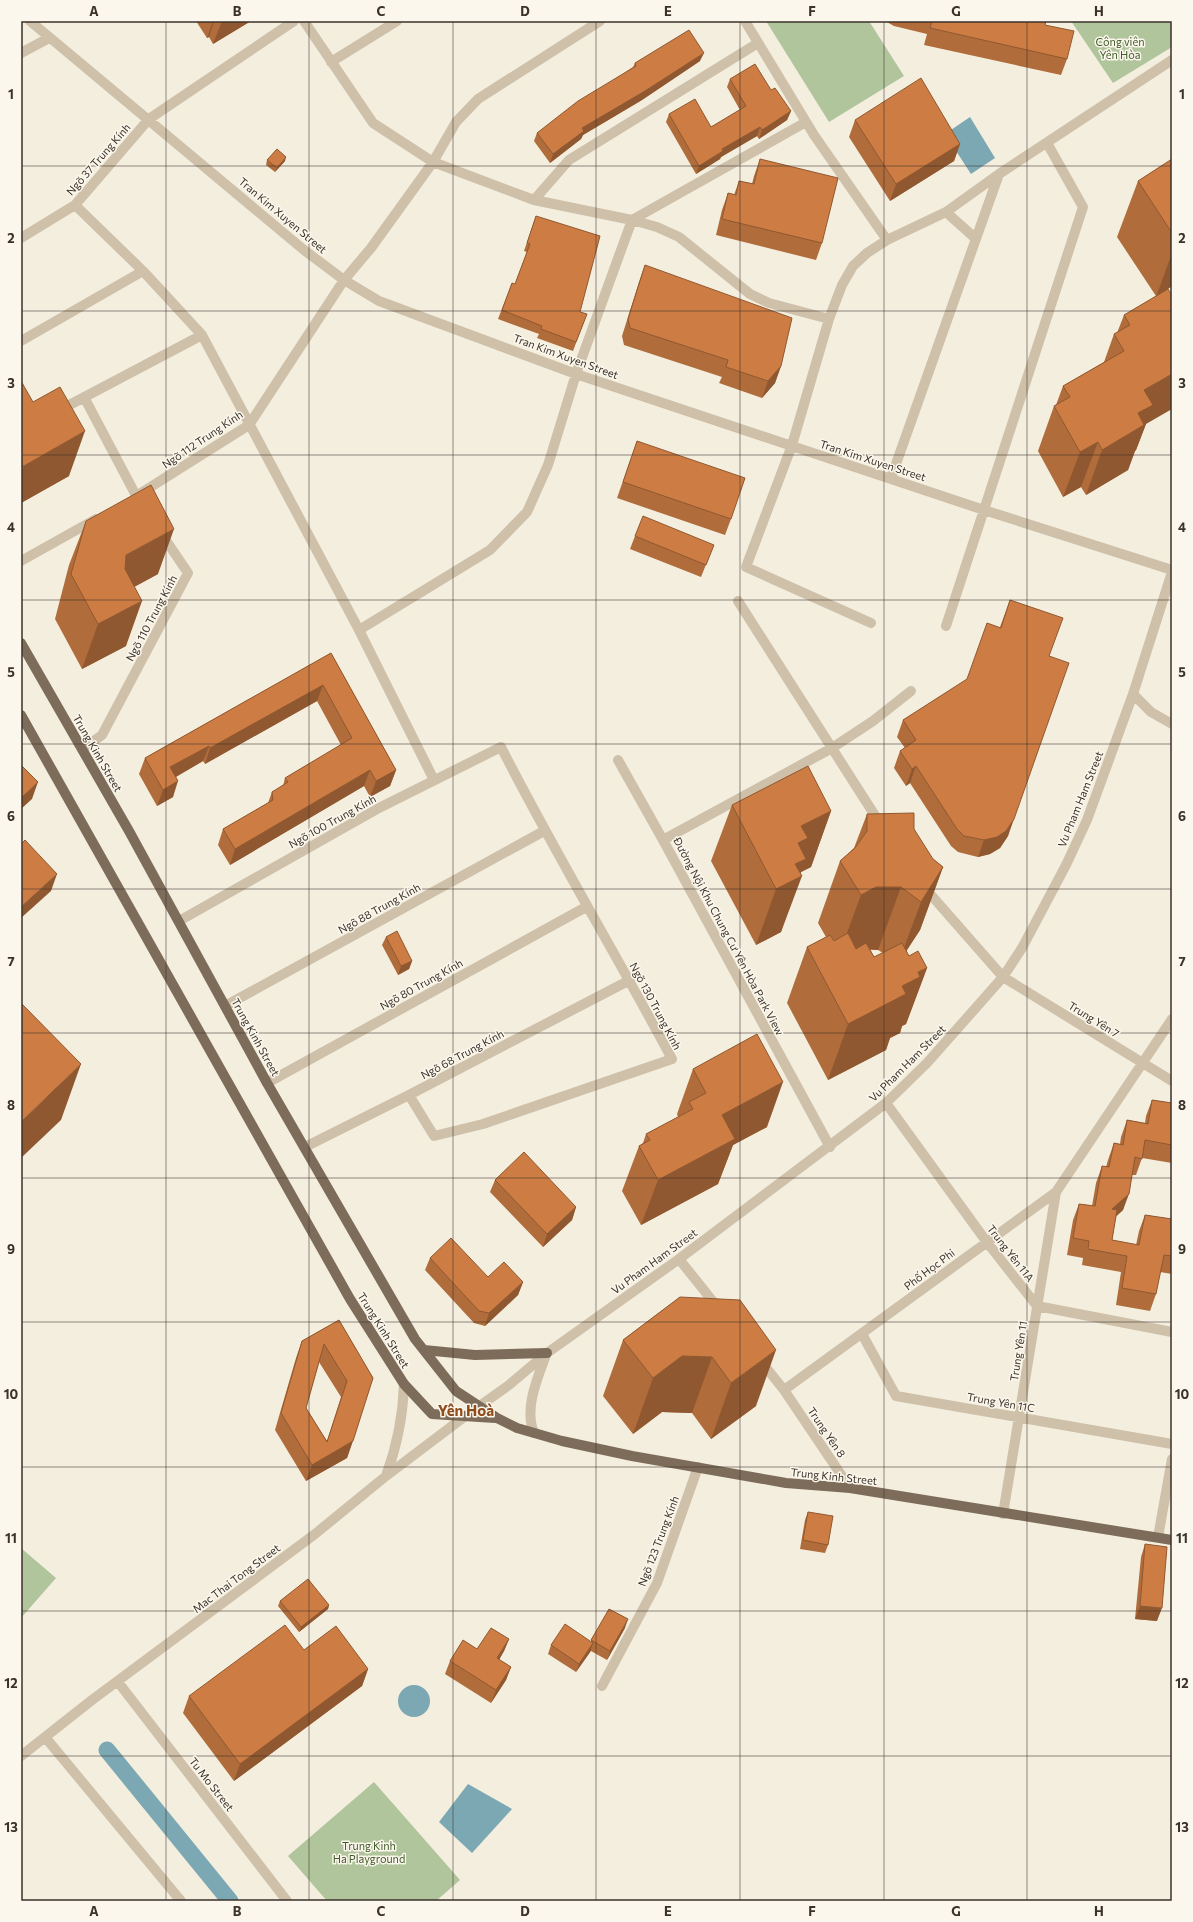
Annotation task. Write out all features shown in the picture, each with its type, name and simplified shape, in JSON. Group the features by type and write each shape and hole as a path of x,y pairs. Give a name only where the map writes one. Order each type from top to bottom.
{"main road":[{"name":"Trung Kinh Street","path":"21,644 83,749 267,1083 415,1339 456,1391 497,1418 534,1433 632,1456 786,1483 850,1488 1003,1514 1172,1540"},
{"name":"Trung Kinh Street","path":"21,715 277,1172 350,1299 404,1384 432,1414 497,1418"},
{"path":"424,1350 475,1355 547,1354"}],"street":[{"name":"Tran Kim Xuyen Street","path":"30,21 304,250 344,280 379,301 576,374 1172,571"},
{"name":"Ngõ 37 Trung Kính","path":"21,238 75,205 149,119 294,21"},
{"path":"304,21 373,123 433,162 534,200 632,220 657,227 679,238 750,294 769,302 829,320"},
{"path":"331,62 398,21"},
{"name":"Ngõ 112 Trung Kính","path":"132,498 249,425 344,280 371,248 433,162 456,122 478,99 600,21"},
{"path":"745,21 806,122 887,240"},
{"path":"21,53 49,38"},
{"path":"534,200 569,160 758,43"},
{"path":"871,623 746,567 792,446 829,320 842,285 853,266 867,253 887,240 946,212 999,174 1172,60"},
{"path":"359,630 490,550 527,512 548,465 576,374 632,220 806,122"},
{"path":"946,626 1083,207 1047,143"},
{"path":"891,478 999,174"},
{"path":"75,205 143,271 202,335 359,630 434,780"},
{"path":"946,212 975,238"},
{"path":"21,341 143,271"},
{"path":"50,416 202,335"},
{"name":"Ngõ 110 Trung Kính","path":"83,749 102,735 188,573 151,519 132,498 84,397"},
{"path":"21,562 108,512"},
{"name":"Vu Pham Ham Street","path":"464,1417 509,1385 547,1354 679,1259 830,1147 886,1103 927,1063 1003,977 1022,948 1087,820 1133,694 1172,571"},
{"path":"738,601 885,832"},
{"name":"Đường Nội Khu Chung Cư Yên Hòa Park View","path":"830,1147 663,840 832,748 873,721 911,692"},
{"path":"1133,694 1151,712 1172,724"},
{"name":"Ngõ 100 Trung Kính","path":"179,921 379,808 500,747"},
{"name":"Ngõ 130 Trung Kính","path":"409,1095 434,1136 483,1124 672,1059 630,980 586,907 544,831 500,747"},
{"path":"618,760 663,840"},
{"name":"Ngõ 88 Trung Kính","path":"225,1006 544,831"},
{"path":"919,882 1003,977"},
{"name":"Ngõ 80 Trung Kính","path":"267,1083 586,907"},
{"name":"Trung Yên 7","path":"1003,977 1172,1081"},
{"name":"Ngõ 68 Trung Kính","path":"305,1147 409,1095 630,980"},
{"name":"Phố Học Phi","path":"784,1390 862,1334 986,1241 1056,1192 1172,1019"},
{"name":"Trung Yên 11A","path":"886,1103 986,1241 1037,1306"},
{"name":"Trung Yên 11","path":"1003,1514 1056,1192"},
{"path":"679,1259 727,1318"},
{"path":"1037,1306 1172,1332"},
{"name":"Trung Yên 11C","path":"862,1334 896,1396 1172,1444"},
{"path":"534,1433 530,1424 530,1415 538,1376 547,1354"},
{"path":"755,1354 784,1390"},
{"path":"386,1476 400,1431 404,1405 404,1384"},
{"name":"Trung Yên 8","path":"784,1390 850,1488"},
{"name":"Mac Thai Tong Street","path":"21,1756 92,1700 315,1534 386,1476 464,1417"},
{"path":"1158,1537 1172,1459"},
{"name":"Ngõ 123 Trung Kính","path":"602,1686 657,1583 698,1467"},
{"name":"Tu Mo Street","path":"118,1682 287,1901"},
{"path":"45,1738 181,1901"}],"green space":[{"path":"766,21 869,21 904,76 829,122"},
{"name":"Công viên Yên Hòa","path":"1071,21 1172,21 1172,47 1113,83"},
{"path":"21,1548 56,1578 21,1618"},
{"name":"Trung Kinh Ha Playground","path":"374,1782 460,1880 436,1901 327,1901 288,1856"}],"water":[{"path":"970,117 995,158 971,174 945,134"},
{"path":"414,1685 423,1688 427,1692 430,1701 427,1710 423,1714 414,1717 405,1714 401,1710 398,1701 401,1692 405,1688"},
{"path":"468,1784 512,1809 472,1853 439,1822"}],"building":[{"path":"932,21 1046,21 1045,25 1074,31 1067,59 930,28"},
{"path":"689,30 704,53 645,91 582,128 584,131 553,154 537,133 578,101 636,66 635,63"},
{"path":"755,64 771,90 775,88 791,111 762,130 760,127 722,149 723,151 699,166 669,114 695,99 711,127 746,106 730,79"},
{"path":"921,78 960,144 896,184 855,120"},
{"path":"277,149 286,157 277,168 267,160"},
{"path":"760,159 838,178 822,243 722,219 728,193 736,195 739,181 754,184"},
{"path":"1172,159 1172,233 1138,181"},
{"path":"536,216 600,236 580,312 587,314 576,342 541,329 542,326 502,310 512,283 515,284 530,244 527,243"},
{"path":"645,265 792,318 781,366 768,381 726,367 728,360 630,328 628,319"},
{"path":"1168,289 1172,295 1172,374 1144,390 1153,405 1138,413 1144,425 1102,450 1098,442 1080,452 1054,406 1070,397 1063,386 1124,351 1114,334 1130,325 1124,315"},
{"path":"21,381 33,402 60,387 85,431 24,466 21,465"},
{"path":"637,441 745,478 731,519 623,482"},
{"path":"151,485 174,529 126,555 125,569 142,601 98,624 71,574 86,521"},
{"path":"643,516 714,545 706,565 635,536"},
{"path":"1010,600 1063,618 1049,656 1069,663 1014,819 1006,831 997,837 984,840 964,836 957,829 916,766 912,769 900,751 916,740 903,720 967,679 987,623 1001,628"},
{"path":"331,653 396,770 376,781 370,770 235,849 223,829 273,800 272,792 288,782 285,778 352,738 323,685 210,748 209,746 170,767 178,781 163,790 145,758"},
{"path":"21,765 38,782 21,798"},
{"path":"808,766 831,811 801,826 808,838 798,843 806,859 795,864 802,876 776,889 732,805"},
{"path":"914,813 914,829 933,859 943,867 921,902 901,887 876,887 861,895 840,861 855,848 867,831 867,814"},
{"path":"25,840 57,874 21,907 21,844"},
{"path":"397,931 412,961 401,966 386,937"},
{"path":"848,933 856,949 866,943 874,957 902,943 909,956 918,951 927,968 918,972 920,977 902,986 906,994 848,1024 807,947 830,935 834,941"},
{"path":"21,1003 81,1064 21,1122"},
{"path":"757,1034 783,1082 722,1115 735,1139 658,1180 639,1146 650,1140 646,1134 693,1109 689,1102 706,1093 693,1069"},
{"path":"1152,1100 1172,1103 1172,1145 1145,1140 1142,1159 1135,1157 1129,1194 1112,1209 1117,1210 1112,1240 1139,1245 1145,1215 1172,1219 1172,1256 1164,1255 1156,1294 1122,1288 1127,1256 1088,1249 1089,1241 1073,1238 1079,1204 1095,1206 1102,1166 1109,1167 1114,1143 1123,1145 1127,1120 1148,1124"},
{"path":"524,1152 576,1207 547,1234 495,1180"},
{"path":"451,1238 488,1277 504,1262 523,1282 489,1313 479,1311 430,1258"},
{"path":"680,1297 740,1300 776,1350 731,1383 712,1357 682,1356 653,1378 623,1340"},
{"path":"339,1320 373,1378 353,1441 312,1465 281,1413 302,1341","holes":["324,1344 347,1381 327,1442 306,1408"]},
{"path":"808,1512 833,1516 828,1545 803,1540"},
{"path":"1145,1544 1167,1547 1162,1608 1140,1606"},
{"path":"308,1579 329,1605 301,1627 280,1601"},
{"path":"609,1609 628,1619 610,1651 591,1640"},
{"path":"565,1624 593,1643 579,1664 551,1645"},
{"path":"285,1625 304,1650 336,1626 368,1669 240,1764 189,1696"},
{"path":"491,1628 509,1639 497,1658 511,1667 496,1690 450,1661 463,1640 477,1649"}],"waterway":[{"path":"107,1750 230,1901"}],"district":[{"name":"Yên Hoà","path":"466,1410"}]}
